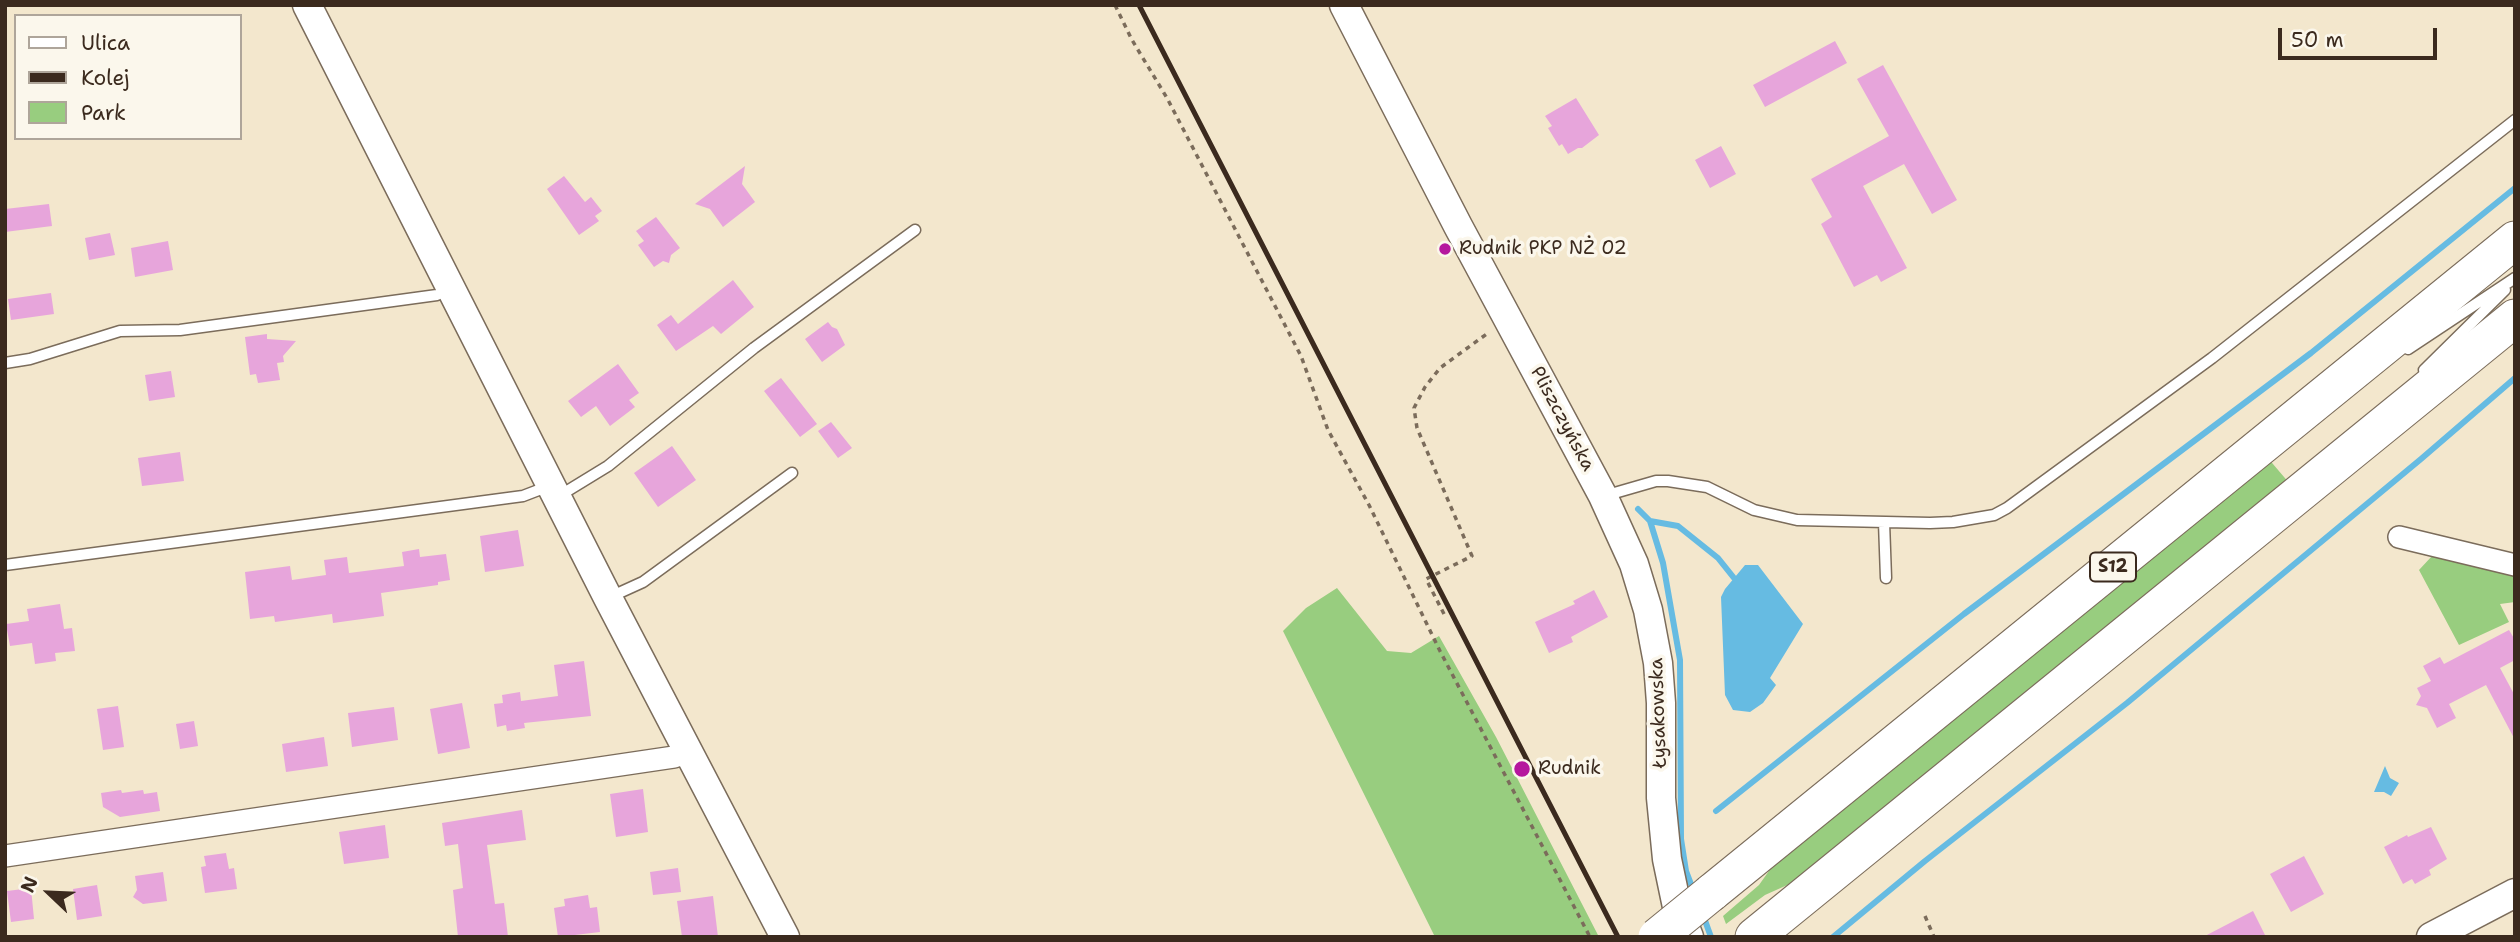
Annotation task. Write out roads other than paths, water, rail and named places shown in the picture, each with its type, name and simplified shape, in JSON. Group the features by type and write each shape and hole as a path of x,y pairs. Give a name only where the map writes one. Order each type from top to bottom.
{"highway":[{"name":"S12","path":"1657,937 2515,240"},
{"path":"1754,937 2515,318"}],"street":[{"path":"307,5 608,598 785,937"},
{"name":"Pliszczyńska","path":"1344,5 1602,496"},
{"name":"Łysakowska","path":"1602,496 1634,564 1655,638 1661,694 1661,798 1667,859 1674,895 1689,937"},
{"path":"2399,537 2515,565"},
{"path":"5,856 674,757 688,752"},
{"path":"2431,937 2515,893"}],"lane":[{"path":"1602,496 1656,481 1686,482 1707,487 1754,510 1776,517 1930,523 1994,515 2007,509 2201,366 2515,120"},
{"path":"5,565 554,491 608,466 754,348 915,230"},
{"path":"2403,352 2515,279"},
{"path":"2417,377 2515,279"},
{"path":"5,363 30,359 120,331 180,330 438,295 451,289"},
{"path":"2257,450 2358,382"},
{"path":"2300,492 2388,405"},
{"path":"608,598 643,582 792,473"},
{"path":"1884,523 1886,578"}],"water":[{"path":"1745,565 1758,565 1803,624 1770,678 1776,685 1763,703 1750,712 1733,710 1725,695 1721,597"},
{"path":"2385,766 2390,778 2399,783 2391,796 2384,792 2374,792"}],"waterway":[{"path":"1716,811 1964,614 2311,353 2515,188"},
{"path":"1833,937 1925,861 2127,703 2515,378"},
{"path":"1638,509 1650,521 1678,526 1718,558 1734,578"},
{"path":"1650,521 1663,563 1680,660 1681,839 1686,871 1694,892"},
{"path":"1703,915 1711,937"}],"railway":[{"path":"1139,5 1618,937"}],"place":[{"name":"Rudnik PKP NŻ 02","path":"1445,249"},
{"name":"Rudnik","path":"1522,769"}]}
